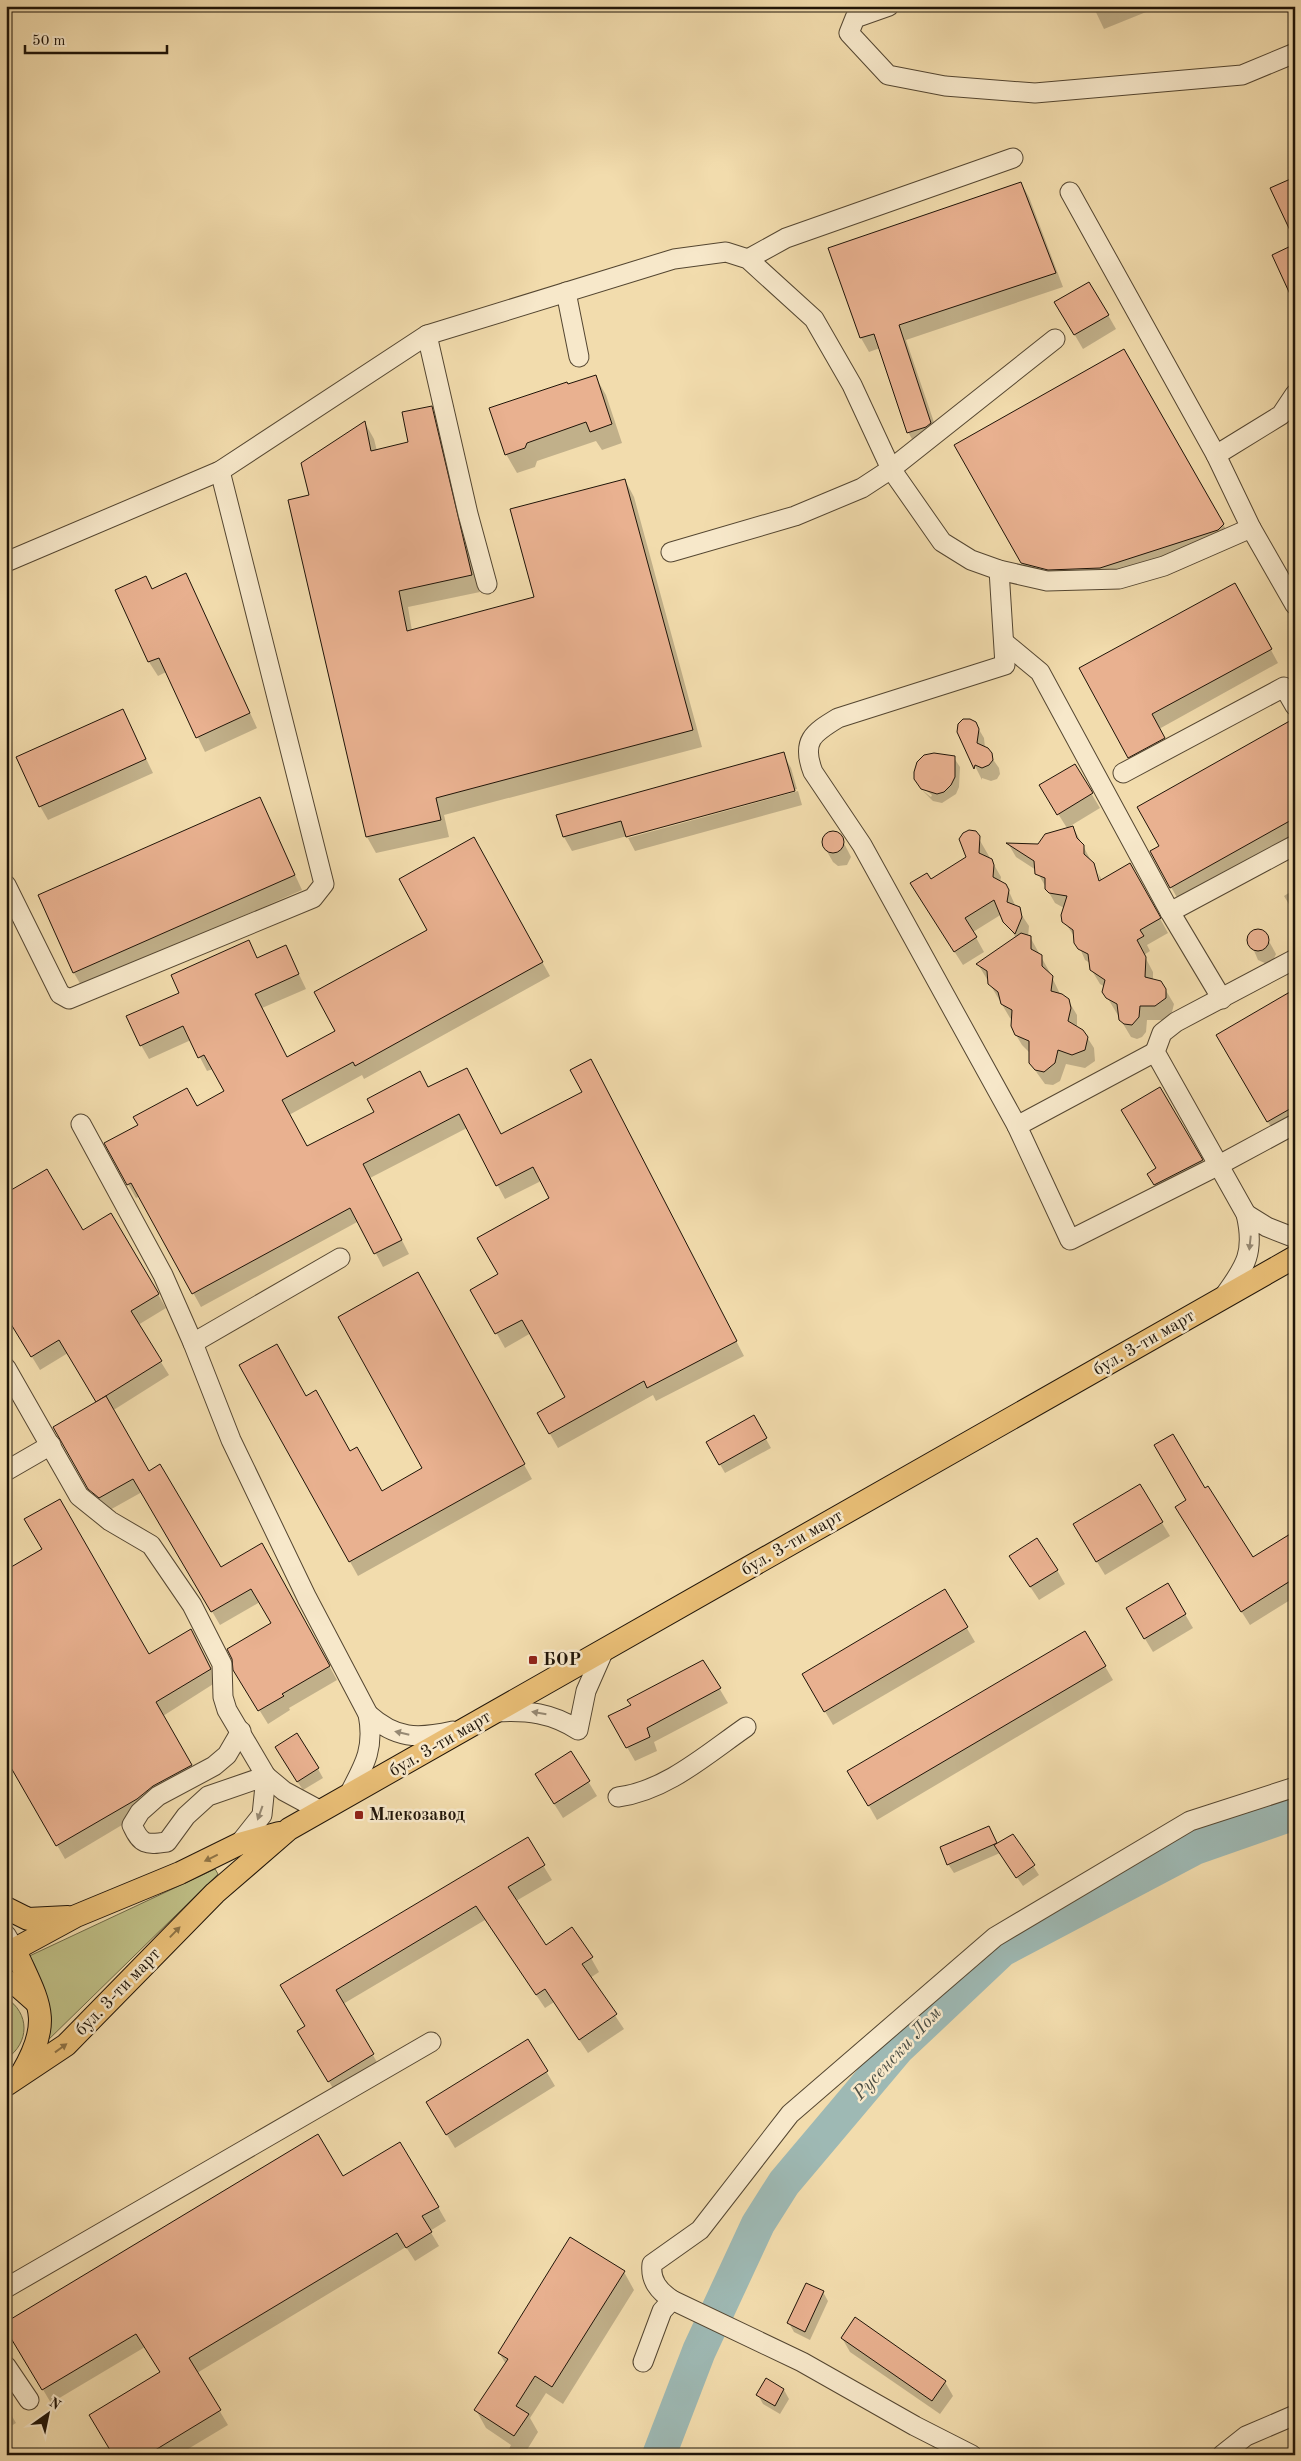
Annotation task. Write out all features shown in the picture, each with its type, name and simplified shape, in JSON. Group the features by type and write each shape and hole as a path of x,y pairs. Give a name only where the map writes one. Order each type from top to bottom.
{"main road":[{"name":"бул. 3-ти март","path":"9,1946 180,1873 239,1844 289,1829 321,1812 1295,1257"},
{"name":"бул. 3-ти март","path":"13,2080 66,2045 215,1893 289,1829"},
{"path":"6,1908 28,1919 76,1916"},
{"path":"9,1946 36,2002 40,2016 40,2031 34,2053 13,2080"},
{"path":"6,1982 19,1988 36,2002"}],"street":[{"path":"889,6 855,18 849,33 888,75 945,86 1035,93 1242,75 1295,53"},
{"path":"748,259 786,238 1013,158"},
{"path":"1070,192 1216,456 1251,528 1295,605"},
{"path":"6,562 220,471 427,335 674,259 726,252 748,259 814,319 852,385 891,469 942,542 972,560 999,570 1047,581 1119,579 1164,566 1251,528"},
{"path":"566,292 579,357"},
{"path":"427,335 468,514 487,584"},
{"path":"670,552 795,516 862,488 891,469 1055,339"},
{"path":"1216,456 1281,415 1295,394"},
{"path":"7,889 60,994 69,999 313,898 324,884 220,471"},
{"path":"999,570 1005,665 838,718 815,732 810,744 809,761 812,772 862,846 1016,1126 1070,1240 1219,1165 1295,1124"},
{"path":"1005,643 1040,672 1170,912 1222,999"},
{"path":"1123,773 1284,687 1295,706"},
{"path":"1170,912 1295,845"},
{"path":"1016,1126 1155,1052 1162,1033 1176,1022 1295,959"},
{"path":"1155,1052 1246,1214 1251,1234 1249,1254 1243,1269 1222,1298"},
{"path":"81,1124 163,1275 194,1343 231,1440 306,1598 368,1714 383,1727 399,1734 429,1736 467,1728"},
{"path":"1246,1214 1267,1227 1295,1238"},
{"path":"194,1343 340,1258"},
{"path":"8,1374 79,1496 110,1521 151,1545 192,1605 222,1664 223,1696 228,1710 266,1776 284,1791 321,1812"},
{"path":"6,1471 51,1445"},
{"path":"496,1712 521,1711 544,1713 578,1730 586,1691 604,1650"},
{"path":"348,1796 367,1760 371,1743 368,1714"},
{"path":"618,1797 639,1794 665,1782 746,1727"},
{"path":"241,1731 227,1755 214,1766 158,1796 140,1812 132,1825 138,1838 149,1845 167,1842 186,1816 208,1796 266,1776"},
{"path":"239,1844 262,1815 266,1776"},
{"path":"972,2455 915,2426 802,2362 672,2300 661,2292 651,2273 652,2264 657,2259 666,2256 700,2230 790,2114 995,1937 1190,1821 1295,1787"},
{"path":"6,2288 431,2042"},
{"path":"643,2362 662,2311 672,2300"},
{"path":"6,2366 29,2400"},
{"path":"1222,2455 1246,2436 1295,2415"}],"green space":[{"path":"215,1869 218,1874 43,2045 23,1959"},
{"path":"6,1998 20,2012 24,2028 20,2045 6,2059"}],"building":[{"path":"1295,177 1295,241 1270,188"},
{"path":"1021,182 1056,273 899,325 931,423 926,427 907,433 874,334 860,338 828,248"},
{"path":"1295,244 1295,305 1272,255"},
{"path":"1089,282 1109,315 1074,335 1054,302"},
{"path":"1124,349 1224,524 1218,530 1100,568 1048,570 1021,563 954,445"},
{"path":"596,375 612,424 590,432 586,422 527,443 525,448 505,455 489,408 567,382 568,384"},
{"path":"432,406 472,575 399,591 407,631 534,597 510,509 625,479 693,730 436,798 441,820 366,837 288,500 309,495 301,463 365,421 371,451 408,442 402,412"},
{"path":"186,573 250,713 196,738 159,658 148,662 115,590 146,576 152,589"},
{"path":"1235,583 1272,649 1152,714 1165,738 1128,758 1079,668"},
{"path":"123,709 146,759 39,807 16,757"},
{"path":"1295,718 1295,818 1170,888 1150,851 1159,846 1137,807"},
{"path":"963,719 970,719 976,722 979,729 977,743 988,748 992,753 993,760 989,765 982,768 975,765 974,769 957,732 958,724"},
{"path":"784,752 795,791 626,837 621,821 563,837 556,815"},
{"path":"934,753 955,756 955,777 951,785 944,792 937,794 921,789 914,779 917,762 924,755"},
{"path":"1075,764 1093,793 1057,815 1039,785"},
{"path":"260,797 295,875 73,973 38,895"},
{"path":"1073,826 1077,838 1084,845 1084,854 1094,863 1099,881 1130,863 1161,918 1140,930 1144,936 1137,940 1146,957 1145,977 1161,981 1166,989 1166,998 1155,1006 1140,1006 1139,1017 1132,1025 1124,1024 1119,1020 1117,1004 1106,998 1102,992 1105,980 1090,970 1088,954 1078,949 1074,943 1073,930 1062,922 1061,915 1067,896 1049,893 1045,889 1045,878 1035,874 1034,861 1006,843 1038,844 1045,834"},
{"path":"969,830 976,831 980,836 979,853 992,859 994,865 993,877 1006,884 1009,890 1007,902 1020,907 1022,917 1015,934 1003,922 994,900 965,918 977,937 954,952 910,883 927,873 931,879 966,857 959,839 963,833"},
{"path":"833,831 841,834 844,842 841,850 833,853 825,850 822,842 825,834"},
{"path":"474,837 543,962 355,1066 353,1062 282,1100 307,1146 374,1112 367,1099 420,1071 428,1087 467,1068 501,1134 582,1092 570,1070 591,1059 737,1341 647,1388 644,1381 549,1434 537,1413 565,1397 522,1320 495,1334 470,1290 498,1274 477,1238 549,1198 533,1167 496,1186 459,1114 363,1164 402,1240 374,1254 350,1208 192,1294 131,1183 127,1185 104,1143 138,1125 133,1117 187,1088 197,1106 224,1091 204,1055 198,1058 183,1026 140,1046 126,1016 179,993 171,975 249,940 257,958 286,945 299,974 255,994 287,1057 335,1031 314,992 427,930 399,879"},
{"path":"1258,929 1266,932 1269,940 1266,948 1258,951 1250,948 1247,940 1250,932"},
{"path":"1021,933 1031,936 1031,949 1042,955 1042,966 1053,976 1051,991 1062,994 1069,999 1071,1008 1068,1021 1083,1030 1088,1037 1085,1050 1072,1055 1058,1050 1055,1063 1044,1072 1035,1070 1029,1063 1029,1041 1015,1035 1011,1026 1012,1010 1001,1004 998,992 988,984 987,971 976,964"},
{"path":"1295,989 1295,1106 1267,1122 1216,1035"},
{"path":"1160,1087 1203,1160 1154,1185 1147,1174 1156,1168 1121,1110"},
{"path":"47,1169 83,1230 111,1213 159,1294 131,1311 162,1361 96,1402 59,1340 31,1357 6,1316 6,1193"},
{"path":"418,1272 525,1464 349,1562 239,1365 277,1344 306,1396 316,1390 350,1451 357,1447 382,1491 422,1468 338,1317"},
{"path":"106,1396 149,1471 160,1464 221,1567 262,1543 330,1666 282,1694 284,1696 258,1711 233,1670 232,1659 227,1649 271,1623 251,1589 211,1612 133,1479 99,1498 88,1489 53,1427"},
{"path":"754,1415 767,1438 719,1465 706,1442"},
{"path":"1173,1434 1205,1488 1208,1486 1253,1557 1295,1531 1295,1578 1241,1612 1175,1507 1186,1500 1154,1445"},
{"path":"1140,1484 1163,1522 1096,1562 1073,1524"},
{"path":"60,1499 149,1654 191,1629 211,1669 156,1702 192,1765 153,1786 137,1799 56,1846 6,1759 6,1570 42,1549 24,1519"},
{"path":"1037,1538 1058,1570 1030,1587 1009,1556"},
{"path":"1168,1583 1186,1614 1144,1639 1126,1608"},
{"path":"945,1589 968,1627 824,1712 802,1674"},
{"path":"1085,1631 1106,1666 868,1806 847,1771"},
{"path":"703,1660 721,1688 647,1728 650,1737 626,1748 608,1716 631,1705 627,1700"},
{"path":"297,1733 319,1768 297,1782 275,1747"},
{"path":"571,1751 590,1781 554,1804 535,1774"},
{"path":"989,1826 997,1843 947,1865 940,1847"},
{"path":"1013,1834 1035,1865 1016,1878 994,1845"},
{"path":"528,1837 545,1865 508,1887 546,1945 572,1927 593,1957 582,1964 617,2014 579,2040 545,1989 536,1995 476,1906 336,1990 374,2054 328,2082 297,2031 305,2026 280,1985"},
{"path":"528,2039 548,2071 446,2135 426,2102"},
{"path":"318,2134 343,2176 400,2142 439,2207 422,2216 432,2232 406,2248 397,2233 189,2358 221,2410 147,2455 113,2455 89,2415 160,2372 136,2334 42,2390 6,2330 6,2322"},
{"path":"570,2237 625,2271 552,2387 535,2376 516,2406 529,2414 514,2436 474,2410 508,2359 498,2353"},
{"path":"806,2283 824,2291 805,2332 787,2323"},
{"path":"855,2317 946,2381 932,2401 841,2338"},
{"path":"766,2378 784,2389 775,2406 756,2395"}],"waterway":[{"name":"Русенски Лом","path":"659,2455 699,2351 758,2224 784,2183 897,2049 1002,1950 1195,1848 1295,1813"}],"place":[{"name":"БОР","path":"533,1660"},
{"name":"Млекозавод","path":"359,1815"}]}
